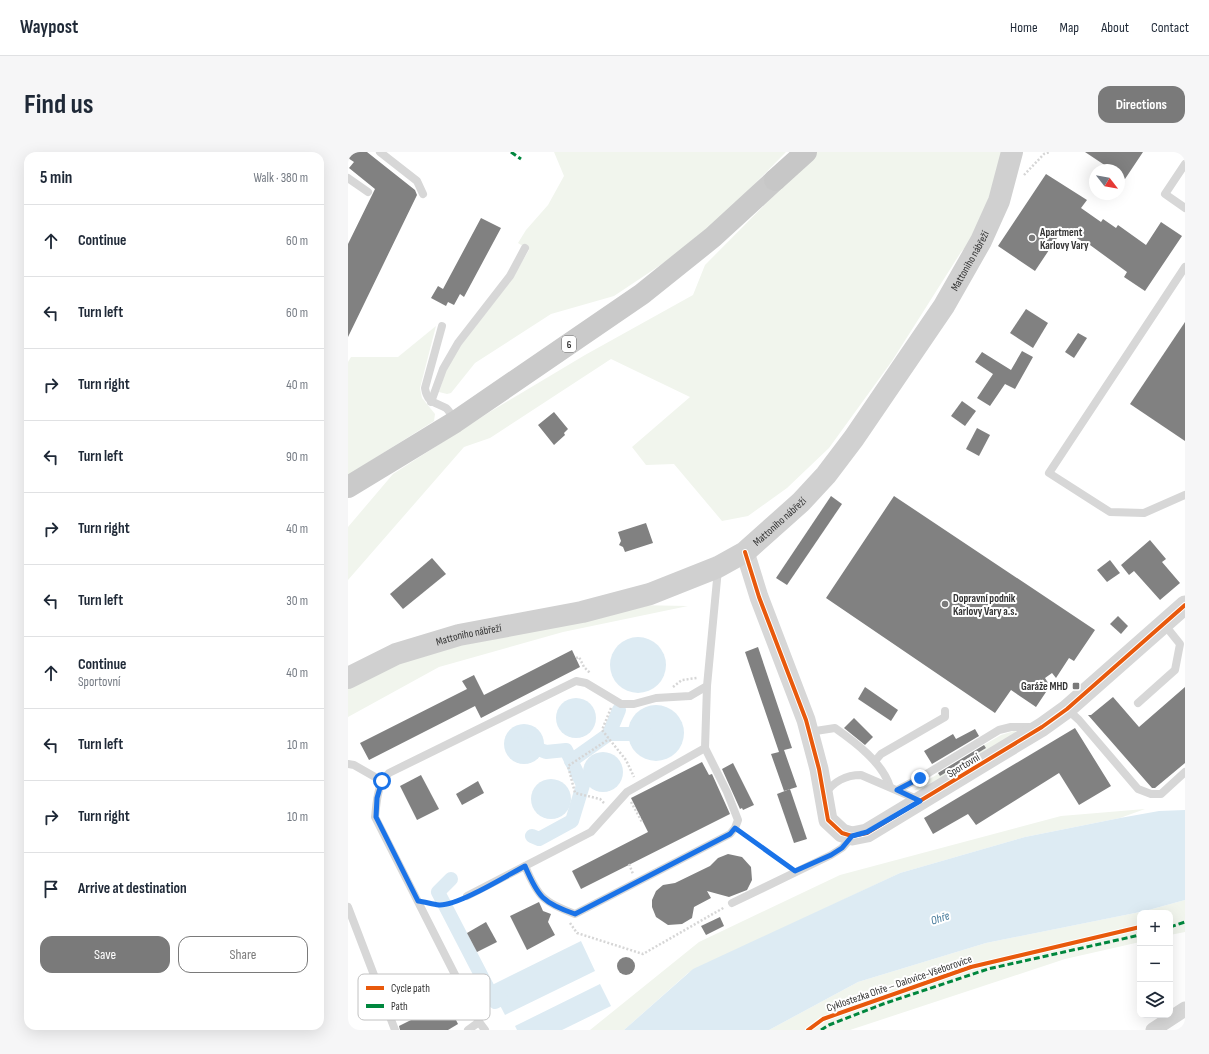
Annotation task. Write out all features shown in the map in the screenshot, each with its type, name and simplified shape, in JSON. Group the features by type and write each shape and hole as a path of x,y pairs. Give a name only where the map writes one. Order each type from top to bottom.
{"highway":[{"name":"6","path":"775,180 797,152"},
{"name":"6","path":"775,180 806,152"}],"main road":[{"name":"Mattoniho nábřeží","path":"348,678 396,654 459,635 582,612 643,595 718,567 744,552 801,502 826,475 854,438 944,306 981,241 999,201 1012,152"},
{"name":"6","path":"348,487 455,422 642,294 713,237 775,180"}],"street":[{"path":"744,552 809,732 819,769 823,799 828,820 842,833 852,836"},
{"name":"Sportovní","path":"852,836 867,832 1042,727 1067,709 1185,604"},
{"path":"1153,1030 1185,1009"}],"lane":[{"path":"380,152 417,181 423,194"},
{"path":"1185,164 1165,194 1185,208"},
{"path":"348,178 368,192"},
{"path":"431,402 443,369 458,343 510,276 526,248"},
{"path":"1185,267 1049,473 1110,512 1144,513 1185,495"},
{"path":"442,326 425,388 426,396 431,402 447,409 455,422"},
{"path":"525,866 536,892 555,907 575,914 730,834 735,828 738,820 727,792 705,748 707,686 718,567"},
{"path":"1138,703 1175,670 1182,642 1163,623"},
{"path":"455,974 376,817 377,798 382,781 389,773 576,681 586,683 612,700 621,704 634,704 656,698 690,696 707,686"},
{"path":"1067,709 1080,720 1138,789 1151,794 1161,794 1185,772"},
{"path":"874,761 881,754 945,717 945,711"},
{"path":"894,789 999,730 1012,727 1042,727"},
{"path":"809,732 835,728 874,761 887,777 894,789"},
{"path":"467,896 591,832 627,792 705,748"},
{"path":"348,764 354,765 382,781"},
{"path":"823,799 830,787 853,775 860,775 920,801"},
{"path":"732,903 795,871 831,855 842,848 852,836"},
{"path":"348,908 373,974"},
{"path":"391,1020 395,1030"},
{"path":"468,1030 479,1022 485,1030"}],"path":[{"path":"576,658 578,657 584,667 592,673"},
{"path":"670,688 682,680 697,678 704,667 709,666"},
{"path":"612,700 608,706 611,708 602,730 631,769 634,778 629,799 642,822"},
{"path":"609,739 568,766 575,793 600,799 611,810"},
{"path":"735,828 795,871"},
{"path":"418,901 440,905 467,896"},
{"path":"562,909 577,933 643,954 732,903"}],"shaded area":[{"path":"554,152 786,152 727,212 665,262 614,296 551,314 475,363 451,393 447,394 439,392 449,361 512,279 529,250 518,243 526,230 548,205 564,176"},
{"path":"817,152 1005,152 974,238 961,252 892,361 829,448 787,488 748,516 722,521 674,464 646,465 632,447 690,397 611,359 490,438 464,447 348,580 348,527 393,474 488,413 585,355 693,295 705,265"},
{"path":"436,326 420,388 422,398 435,414 434,421 348,475 348,362 351,357 398,357"},
{"path":"634,605 688,606 563,632 439,667 348,717 348,689 370,674 425,653"},
{"path":"1014,731 1020,733 925,790 914,790 938,774 940,776 986,748 984,745 1001,735"},
{"path":"1145,809 1120,818 1025,837 900,873 688,973 624,1030 590,1030 699,942 840,875 1061,816"},
{"path":"1185,900 1185,932 1173,934 1173,910 1149,910"},
{"path":"1137,913 1137,943 1065,959 850,1030 769,1030 858,982 986,943"}],"water":[{"path":"638,637 653,642 661,650 666,665 661,680 653,688 638,693 623,688 615,680 610,665 615,650 623,642"},
{"path":"580,698 587,701 593,707 596,718 595,726 587,735 580,738 572,738 565,735 557,726 556,714 559,707 568,699"},
{"path":"656,705 671,710 679,718 684,733 679,748 671,756 656,761 641,756 633,748 628,733 633,718 641,710"},
{"path":"528,724 535,727 541,733 544,744 543,752 535,761 528,764 520,764 513,761 505,752 504,740 507,733 516,725"},
{"path":"607,752 614,755 620,761 623,772 622,780 614,789 607,792 599,792 592,789 584,780 583,768 586,761 595,753"},
{"path":"555,779 562,782 568,788 571,799 570,807 562,816 555,819 547,819 540,816 532,807 531,795 534,788 543,780"},
{"name":"Ohře","path":"1185,810 1185,900 1149,910 1137,910 1137,913 986,943 858,982 769,1030 624,1030 693,969 900,873 1025,837 1159,811"},
{"path":"581,941 595,971 505,1015 490,986"},
{"path":"600,984 611,1006 562,1030 517,1030 515,1026"}],"building":[{"path":"348,152 367,152 415,190 417,195 348,337 348,244 375,189 349,168 354,162 348,158"},
{"path":"1085,152 1143,152 1125,179 1125,164 1103,164"},
{"path":"1046,174 1087,200 1081,208 1101,222 1103,219 1116,228 1118,225 1146,245 1161,222 1182,236 1145,291 1124,277 1127,272 1090,245 1089,246 1063,229 1035,271 998,246"},
{"path":"481,218 501,228 464,297 460,294 454,305 448,302 446,306 431,298 438,286 443,289"},
{"path":"1026,309 1048,323 1033,348 1010,333"},
{"path":"1185,322 1185,441 1130,404"},
{"path":"1078,333 1087,338 1074,358 1065,352"},
{"path":"1022,351 1033,357 1015,389 1005,384 990,406 977,398 993,374 975,362 982,352 1011,370"},
{"path":"962,401 976,411 965,426 951,416"},
{"path":"554,412 568,429 564,433 565,435 554,445 538,425"},
{"path":"977,428 990,435 979,456 966,449"},
{"path":"831,496 842,504 787,585 776,578"},
{"name":"Dopravní podnik Karlovy Vary a.s.","path":"894,496 1095,630 1074,661 1069,658 1056,678 1052,673 1045,678 1050,686 1036,707 1011,690 995,713 826,598"},
{"path":"646,523 653,543 625,552 623,547 619,545 621,541 618,532"},
{"path":"1150,540 1166,559 1162,562 1180,583 1160,600 1134,571 1129,575 1121,565"},
{"path":"432,558 446,574 403,609 390,594"},
{"path":"1110,560 1120,573 1107,582 1097,570"},
{"path":"1118,616 1128,626 1121,634 1110,624"},
{"path":"758,647 792,748 784,750 797,787 784,791 771,754 779,752 745,652"},
{"path":"572,650 580,667 481,718 475,706 369,760 360,743 467,689 462,681 474,675 484,695"},
{"path":"865,687 898,710 891,721 858,699"},
{"path":"1185,687 1185,763 1155,788 1152,788 1088,715 1091,715 1113,697 1139,727"},
{"path":"854,718 873,737 865,745 844,728"},
{"path":"1075,728 1111,786 1079,805 1059,773 976,825 968,814 933,834 924,818"},
{"path":"975,729 979,736 932,764 924,751 953,734 956,739"},
{"path":"984,745 986,748 940,776 938,773"},
{"path":"702,762 709,775 712,774 730,814 581,889 572,871 648,832 631,798"},
{"path":"733,763 754,805 743,810 742,808 740,809 722,769"},
{"path":"421,775 439,809 417,820 400,786"},
{"path":"478,781 484,793 462,805 456,794"},
{"path":"790,789 807,839 794,843 777,794"},
{"path":"728,854 742,857 751,867 752,880 747,890 729,897 707,891 711,898 694,907 692,918 682,924 668,925 656,917 652,907 652,900 656,891 663,885 675,883 710,866 718,858"},
{"path":"539,902 543,911 551,914 548,922 555,935 527,950 510,916"},
{"path":"720,917 724,926 706,935 701,926"},
{"path":"486,922 497,942 477,952 467,933"},
{"path":"626,957 632,960 635,966 632,972 626,975 620,972 617,966 620,960"},
{"path":"411,1020 456,1020 458,1024 448,1030 400,1030 399,1026"}],"waterway":[{"path":"609,734 619,710"},
{"path":"571,761 609,734 646,734"},
{"path":"525,744 546,752 566,750 583,785 572,821 539,839 532,836"},
{"path":"451,879 438,892 480,974"},
{"path":"490,992 495,1002 501,999"}],"marked path":[{"path":"511,152 521,159"},
{"path":"1173,926 1185,922"},
{"path":"821,1030 829,1025 883,1004 988,969 1137,936"}],"cycle path":[{"path":"745,552 759,597 806,720 819,769 828,820 842,833 852,836 867,833 1042,727 1067,709 1185,605"},
{"name":"Cyklostezka Ohře – Dalovice-Všeborovice","path":"808,1030 823,1019 971,967 1137,928"}],"place":[{"name":"Apartment Karlovy Vary","path":"1032,238"},
{"name":"Dopravní podnik Karlovy Vary a.s.","path":"945,604"},
{"name":"Garáže MHD","path":"1076,686"}],"route":[{"path":"382,781 377,798 376,817 418,901 440,905 448,904 467,896 525,866 536,892 555,907 575,914 730,834 735,828 795,871 831,855 842,848 852,836 859,836 867,832 920,801 897,790 920,778"}]}
